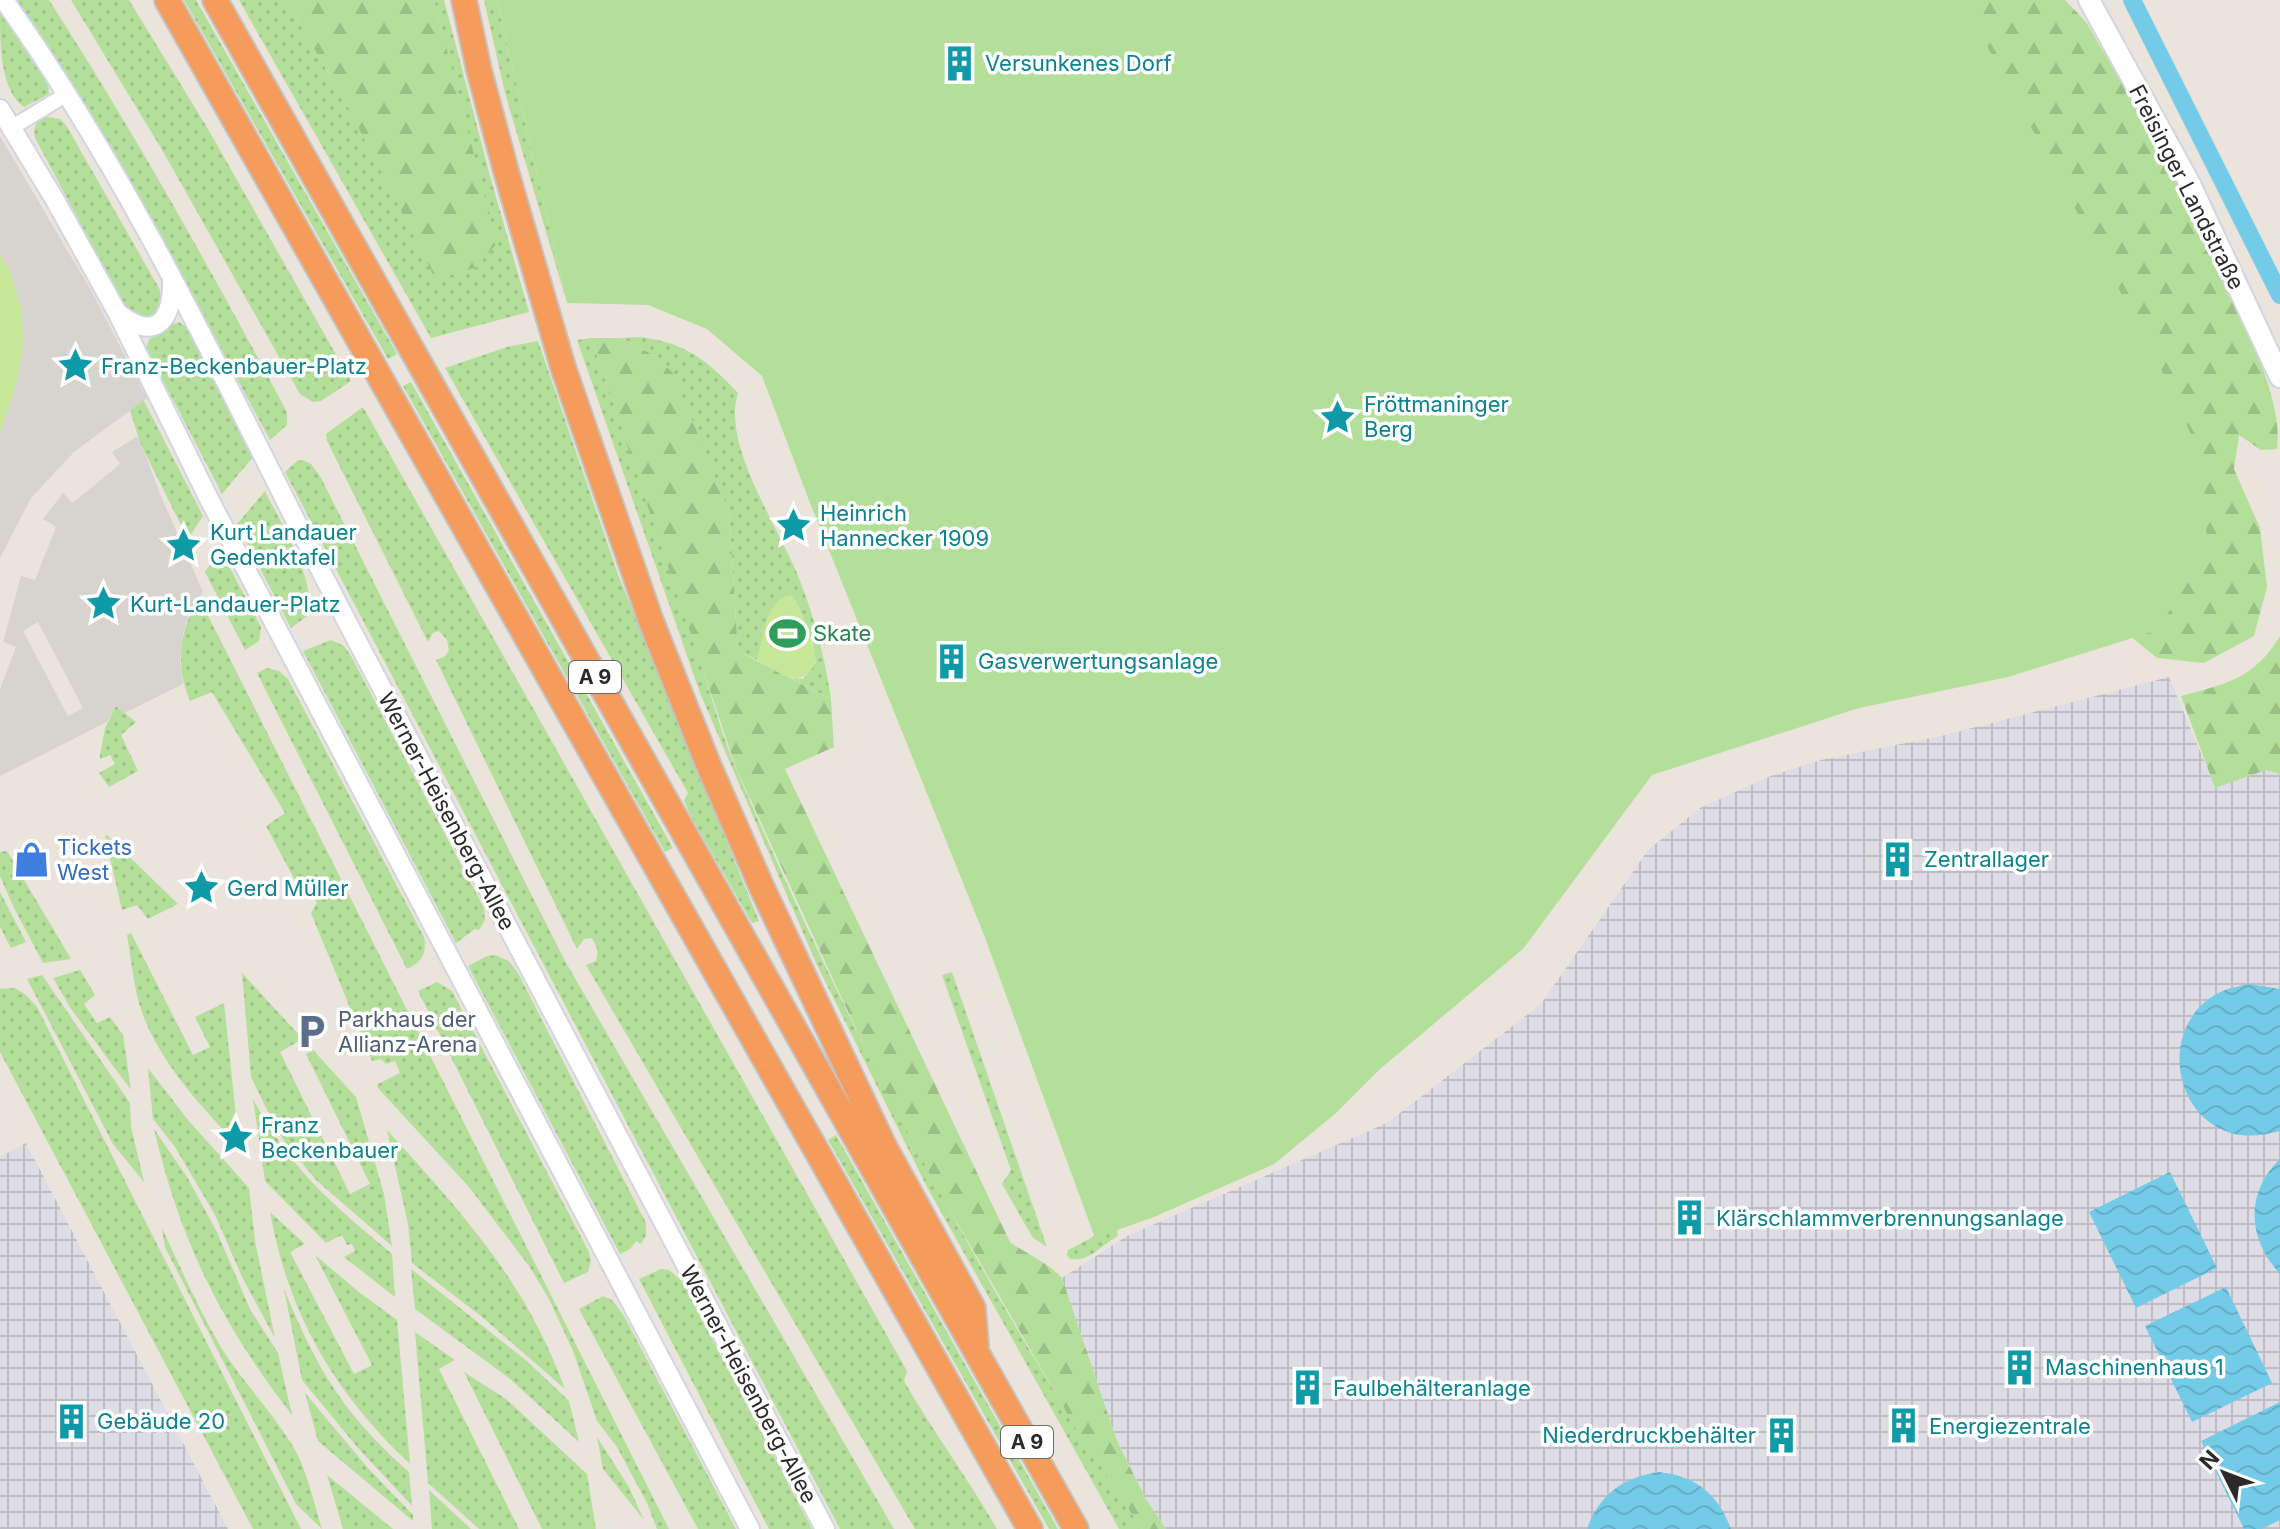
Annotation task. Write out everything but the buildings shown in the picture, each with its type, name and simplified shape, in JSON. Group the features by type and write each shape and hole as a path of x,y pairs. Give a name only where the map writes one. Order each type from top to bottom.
{"highway":[{"path":"156,0 186,33"},
{"name":"A 9","path":"167,0 1030,1529"},
{"name":"A 9","path":"215,0 1076,1529"},
{"path":"464,0 494,128 563,367 651,621 763,890 884,1146 973,1308 977,1354"}],"main road":[{"name":"Freisinger Landstraße","path":"2089,0 2189,182 2280,377"}],"street":[{"name":"Werner-Heisenberg-Allee","path":"4,0 90,130 172,278 261,447 344,616 825,1529"},
{"path":"11,128 67,94"},
{"path":"0,109 117,312 209,499 750,1529"},
{"path":"117,312 134,325 153,327 165,319 170,308 172,278"}],"shaded area":[{"name":"Franz-Beckenbauer-Platz","path":"0,136 93,294 147,398 74,452 31,498 0,558 0,432 16,385 23,347 22,310 10,271 0,255"},
{"name":"Kurt-Landauer-Platz","path":"138,436 203,592 189,615 183,634 180,661 183,684 125,713 116,706 107,722 0,776 0,689 16,647 3,642 21,576 35,580 56,527 43,519 63,493 73,503 120,464 112,452","holes":["38,622 83,708 68,716 23,631"]},
{"path":"2169,677 2215,787 2266,769 2280,774 2280,1529 1166,1529 1146,1499 1117,1441 1062,1278 1127,1236 1387,1123 1541,1004 1648,850 1700,808 1771,776 1821,760 1941,736"},
{"name":"Gebäude 20","path":"26,1143 228,1529 0,1529 0,1157"}],"green space":[{"path":"14,0 49,0 142,152 287,412 287,425 270,440 117,162"},
{"path":"71,0 129,0 208,129 351,381 321,401 313,402 300,394 161,148"},
{"path":"184,0 196,0 397,354 388,359"},
{"path":"239,0 286,0 348,107 496,243 434,0 444,0 529,312 431,338"},
{"path":"286,0 434,0 497,243 477,267 436,280 348,107"},
{"path":"484,0 497,0 567,303 505,93"},
{"path":"497,0 1962,0 2154,354 2203,460 2207,548 2158,630 2008,677 1859,708 1652,775 1523,949 1380,1069 1335,1114 1274,1164 1154,1217 1095,1238 984,935 762,376 707,329 648,305 567,303"},
{"path":"1770,0 2065,0 2086,22 2210,243 2251,336 2270,392 2277,424 2277,449 2261,450 2239,435 2234,469 2260,528 2267,587 2254,636 2204,663 2157,658 2120,628"},
{"path":"0,13 38,64 48,85 49,94 24,107 16,99 6,78 1,51"},
{"path":"47,117 60,119 66,125 160,290 161,306 154,314 139,319 126,309 35,138 36,124"},
{"path":"0,216 47,305 0,496"},
{"path":"179,322 190,330 252,458 222,494 146,348 158,331"},
{"path":"639,337 670,343 694,354 738,393 735,414 745,462 805,595 819,639 831,699 791,678 803,679 816,663 812,641 796,601 771,610 757,660 738,651 729,511 655,356 622,338"},
{"path":"591,338 725,738 780,869 922,1159 1028,1347 1142,1529 1119,1529 927,1187 817,965 700,693 577,340"},
{"path":"591,338 622,338 655,356 673,373 729,511 738,651 831,699 834,747 785,769 1010,1242 1062,1278 1117,1441 1146,1499 1166,1529 1142,1529 1079,1434 940,1193 886,1092 736,768"},
{"path":"538,341 619,577 759,921 752,923 689,813 684,800 688,793 445,368 507,347"},
{"path":"112,355 125,364 203,516 188,539 141,445"},
{"path":"411,382 673,848 665,852 403,386"},
{"path":"363,407 907,1371 904,1381 997,1529 915,1529 586,965 596,961 595,943 591,938 584,939 577,949 436,660 449,651 447,640 439,631 433,633 428,642 327,441 326,434"},
{"path":"302,460 311,464 320,476 565,961 894,1529 840,1529 285,472"},
{"path":"265,491 296,554 308,589 306,617 291,628 237,524"},
{"path":"220,549 261,627 259,641 245,650 205,572"},
{"name":"Skate","path":"790,594 807,627 816,663 809,672 796,678 781,674 757,660 770,612 775,604"},
{"path":"199,598 669,1529 657,1529 647,1503 617,1447 597,1421 573,1351 549,1299 529,1266 469,1187 377,1087 400,1073 395,1061 386,1064 381,1059 372,1061 311,913 317,903 308,884 299,888 266,826 285,813 212,692 190,701 185,688 181,662 183,636"},
{"path":"2280,636 2280,774 2266,770 2215,788 2181,696 2238,678 2260,662"},
{"path":"331,640 344,646 351,656 484,908 485,920 479,930 475,929 456,943 303,651"},
{"path":"267,668 279,671 288,679 424,937 422,957 407,969 257,673"},
{"path":"116,706 136,722 121,735 138,771 109,787 99,773 115,764 110,755 100,759 100,755 105,728"},
{"path":"107,835 178,904 148,919 137,905 122,910"},
{"path":"7,851 71,959 43,963 0,876 0,852"},
{"path":"0,892 26,942 11,948 0,927"},
{"path":"131,933 193,1055 210,1047 195,1017 224,1003 238,1135 230,1137 203,1107 154,1040 137,995 127,935"},
{"path":"495,955 509,961 518,973 646,1223 646,1235 641,1244 636,1241 630,1249 620,1254 468,966"},
{"path":"80,970 95,995 84,1004 97,1023 110,1017 123,1035 131,1090 71,1009 53,978"},
{"path":"952,972 1047,1247 1033,1238 1002,1184 1011,1170 942,975"},
{"path":"242,973 300,1036 299,1041 280,1052 350,1194 370,1184 306,1054 313,1050 356,1097 384,1194 392,1246 316,1180 286,1144 273,1122 251,1077"},
{"path":"42,975 130,1103 131,1127 144,1182 113,1144 27,979"},
{"path":"437,982 452,991 589,1252 591,1261 588,1272 564,1283 418,991"},
{"path":"15,988 37,1007 301,1529 253,1529 0,1052 0,989"},
{"path":"148,1068 188,1120 249,1188 255,1241 275,1338 242,1277 215,1215 175,1147 153,1119"},
{"path":"253,1099 282,1146 314,1184 392,1254 395,1297 344,1257 355,1251 352,1244 347,1245 342,1235 326,1243 265,1181"},
{"path":"154,1129 187,1177 216,1230 250,1309 278,1353 292,1415 245,1348 206,1280 177,1208"},
{"path":"387,1130 490,1250 531,1314 565,1389 482,1317 412,1263 408,1224"},
{"path":"836,1135 1058,1529 1049,1529 828,1140"},
{"path":"270,1212 305,1244 290,1252 354,1374 372,1365 315,1255 397,1320 410,1464 359,1409 319,1350 289,1285"},
{"path":"1103,1223 1116,1226 1118,1236 1084,1258 1070,1259 1068,1250 1093,1237"},
{"path":"162,1228 222,1349 297,1453 322,1529 296,1504 165,1247"},
{"path":"411,1269 528,1362 569,1401 579,1442 509,1378 415,1309"},
{"path":"661,1269 669,1270 682,1281 812,1529 769,1529 639,1279"},
{"path":"284,1289 334,1389 366,1430 409,1472 412,1506 358,1448 302,1380"},
{"path":"603,1296 612,1300 624,1316 736,1529 698,1529 579,1309"},
{"path":"415,1332 455,1360 439,1369 519,1529 479,1529 428,1483"},
{"path":"464,1372 506,1399 587,1474 596,1529 542,1529"},
{"path":"305,1393 367,1467 413,1515 413,1521 318,1441"},
{"path":"597,1437 629,1487 644,1520 603,1469"},
{"path":"327,1475 393,1529 343,1529"},
{"path":"429,1490 471,1529 432,1529"}],"water":[{"path":"2249,984 2280,989 2280,1131 2250,1136 2231,1133 2209,1122 2194,1106 2184,1086 2180,1063 2182,1041 2190,1020 2204,1003 2225,990"},
{"path":"2280,1159 2280,1274 2261,1246 2254,1216 2260,1187"},
{"path":"2170,1172 2217,1268 2136,1308 2089,1212"},
{"path":"2226,1287 2272,1383 2192,1422 2145,1326"},
{"path":"2280,1402 2280,1520 2262,1529 2244,1529 2201,1441"},
{"path":"1659,1472 1684,1478 1704,1489 1719,1506 1731,1529 1587,1529 1598,1506 1614,1490 1634,1478"}],"waterway":[{"path":"2132,0 2280,295"}],"place":[{"name":"Versunkenes Dorf","path":"959,63"},
{"name":"Franz-Beckenbauer-Platz","path":"75,366"},
{"name":"Fröttmaninger Berg","path":"1338,417"},
{"name":"Heinrich Hannecker 1909","path":"794,526"},
{"name":"Kurt Landauer Gedenktafel","path":"184,545"},
{"name":"Kurt-Landauer-Platz","path":"104,604"},
{"name":"Skate","path":"787,633"},
{"name":"Gasverwertungsanlage","path":"952,661"},
{"name":"Zentrallager","path":"1898,859"},
{"name":"Tickets West","path":"31,860"},
{"name":"Gerd Müller","path":"201,888"},
{"name":"Parkhaus der Allianz-Arena","path":"312,1032"},
{"name":"Franz Beckenbauer","path":"235,1138"},
{"name":"Klärschlammverbrennungsanlage","path":"1690,1218"},
{"name":"Maschinenhaus 1","path":"2019,1367"},
{"name":"Faulbehälteranlage","path":"1307,1388"},
{"name":"Gebäude 20","path":"71,1421"},
{"name":"Energiezentrale","path":"1903,1426"},
{"name":"Niederdruckbehälter","path":"1782,1435"}]}
